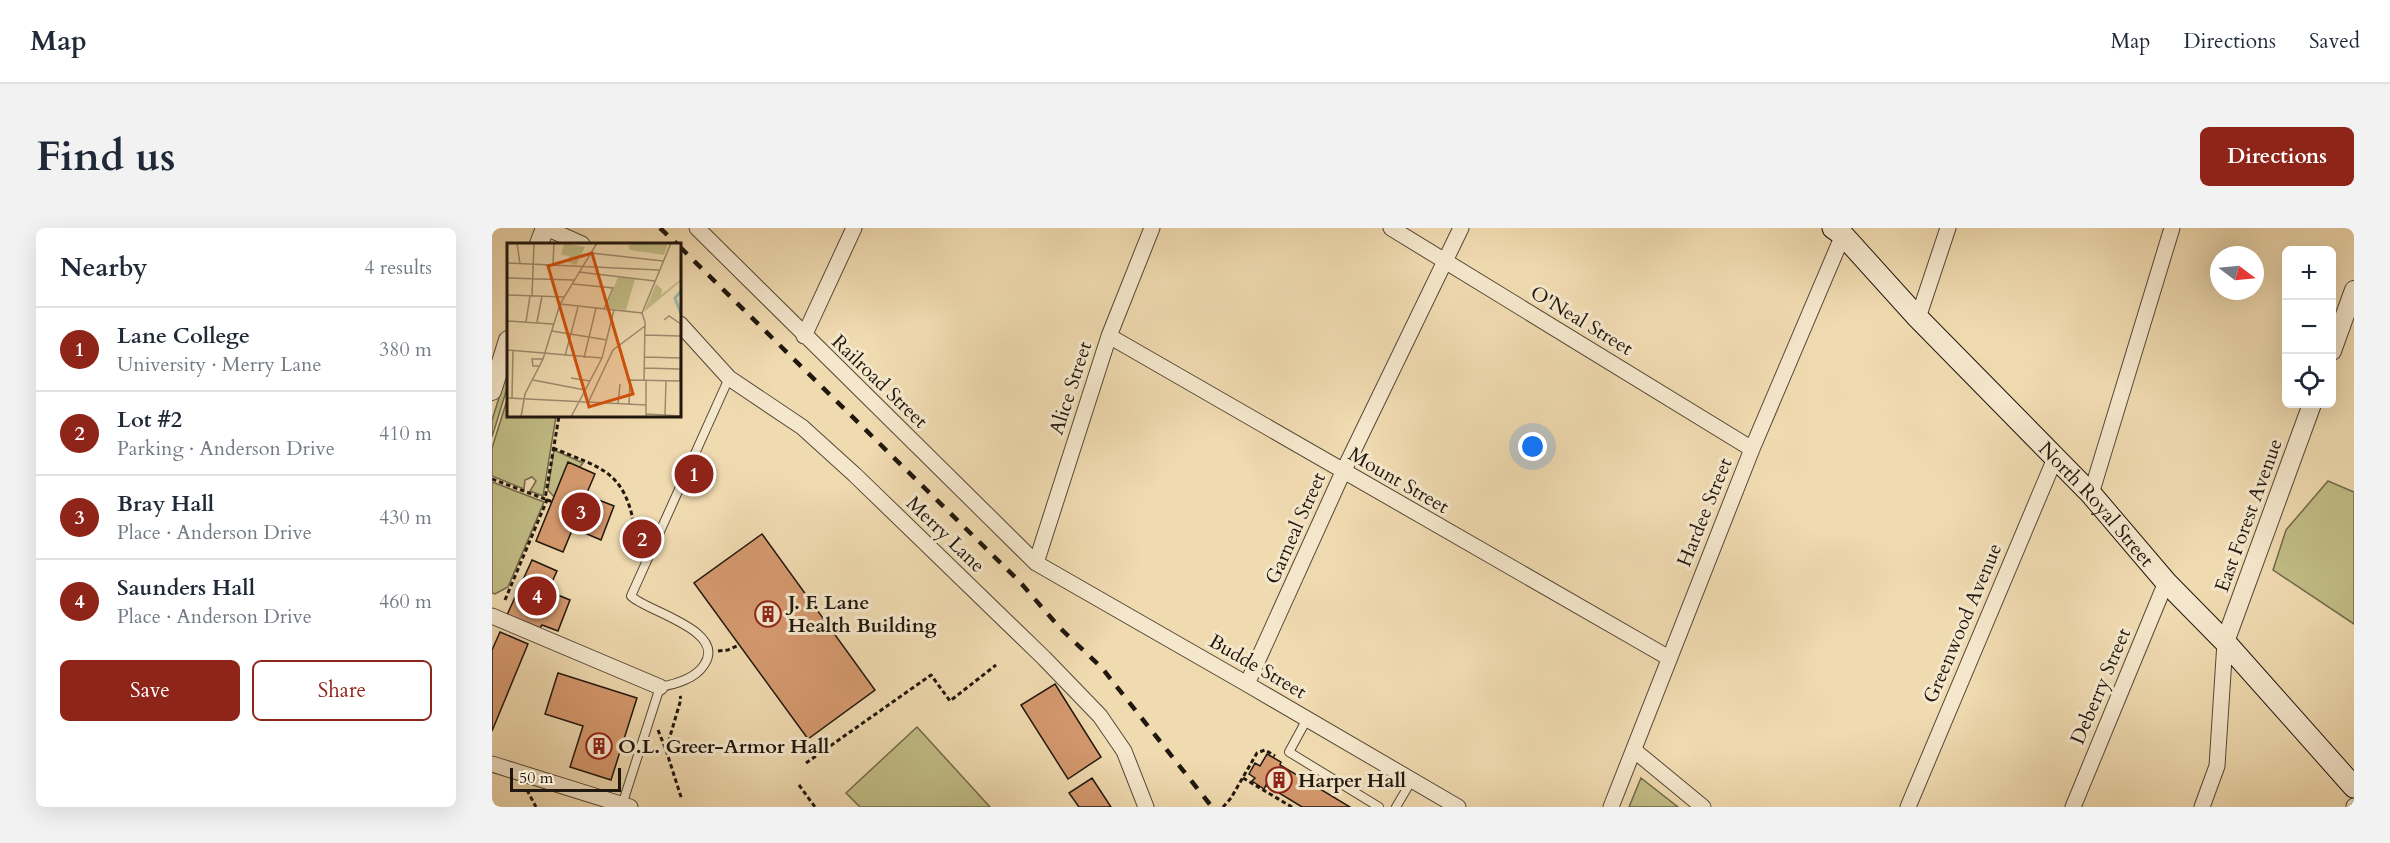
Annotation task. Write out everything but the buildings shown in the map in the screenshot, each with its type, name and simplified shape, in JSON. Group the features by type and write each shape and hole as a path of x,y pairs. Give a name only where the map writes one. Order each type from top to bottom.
{"main road":[{"name":"North Royal Street","path":"1838,232 1918,318 2056,456 2166,582 2225,642 2354,787"}],"street":[{"path":"539,243 545,228 580,243"},
{"name":"Railroad Street","path":"697,228 1036,563"},
{"path":"713,243 720,228"},
{"path":"804,336 854,228"},
{"name":"Alice Street","path":"1036,563 1109,336 1152,228"},
{"name":"O'Neal Street","path":"1390,228 1752,449"},
{"name":"Garneal Street","path":"1247,684 1343,472 1461,228"},
{"path":"1918,318 1948,228"},
{"path":"2091,494 2172,228"},
{"name":"Hardee Street","path":"1611,807 1838,232"},
{"path":"2336,338 2354,290"},
{"name":"Merry Lane","path":"681,325 729,378 802,427 971,585 1100,716 1124,751 1146,807"},
{"name":"Mount Street","path":"1109,336 1669,658"},
{"path":"492,392 507,343"},
{"name":"East Forest Avenue","path":"2225,642 2312,408"},
{"name":"Greenwood Avenue","path":"1908,807 2056,456"},
{"name":"Budde Street","path":"1036,563 1458,807"},
{"name":"Deberry Street","path":"2073,807 2166,582"},
{"path":"492,615 660,687"},
{"path":"2202,807 2217,766 2225,642"},
{"path":"1635,751 1703,807"},
{"path":"492,764 626,806"}],"lane":[{"path":"626,806 660,687 683,682 703,667 707,652 697,632 689,626 637,603 631,596 729,378"},
{"path":"1307,719 1289,752 1379,807"},
{"path":"1396,807 1412,780"}],"path":[{"path":"505,600 546,499 559,417"},
{"path":"553,447 614,477 630,504 634,525"},
{"path":"492,479 553,502"},
{"path":"707,652 728,650 739,645"},
{"path":"806,763 931,675 950,701 996,665"},
{"path":"666,750 680,696"},
{"path":"656,724 682,800"},
{"path":"1223,807 1231,798 1260,750 1265,750 1275,756"},
{"path":"1243,778 1292,807"},
{"path":"523,783 536,807"},
{"path":"799,785 815,807"}],"shaded area":[{"path":"507,372 507,388 492,437 492,420"},
{"path":"507,400 507,417 556,417 543,496 530,491 536,481 532,477 525,480 524,489 492,476 492,448"},
{"path":"554,450 583,463 555,498 548,490"},
{"path":"2328,481 2354,492 2354,624 2273,570 2286,530"},
{"path":"492,482 544,502 508,587 495,594 492,593"},
{"path":"917,727 990,807 860,807 846,793"},
{"path":"1641,778 1678,807 1629,807"}],"railway":[{"path":"660,228 676,243"},
{"path":"681,248 1019,581 1061,629 1102,668 1212,807"}],"place":[{"name":"Lane College","path":"694,474"},
{"name":"Bray Hall","path":"581,512"},
{"name":"Lot #2","path":"642,539"},
{"name":"Saunders Hall","path":"537,596"},
{"name":"J. F. Lane Health Building","path":"768,614"},
{"name":"O.L. Greer-Armor Hall","path":"599,746"},
{"name":"Harper Hall","path":"1279,780"}]}
